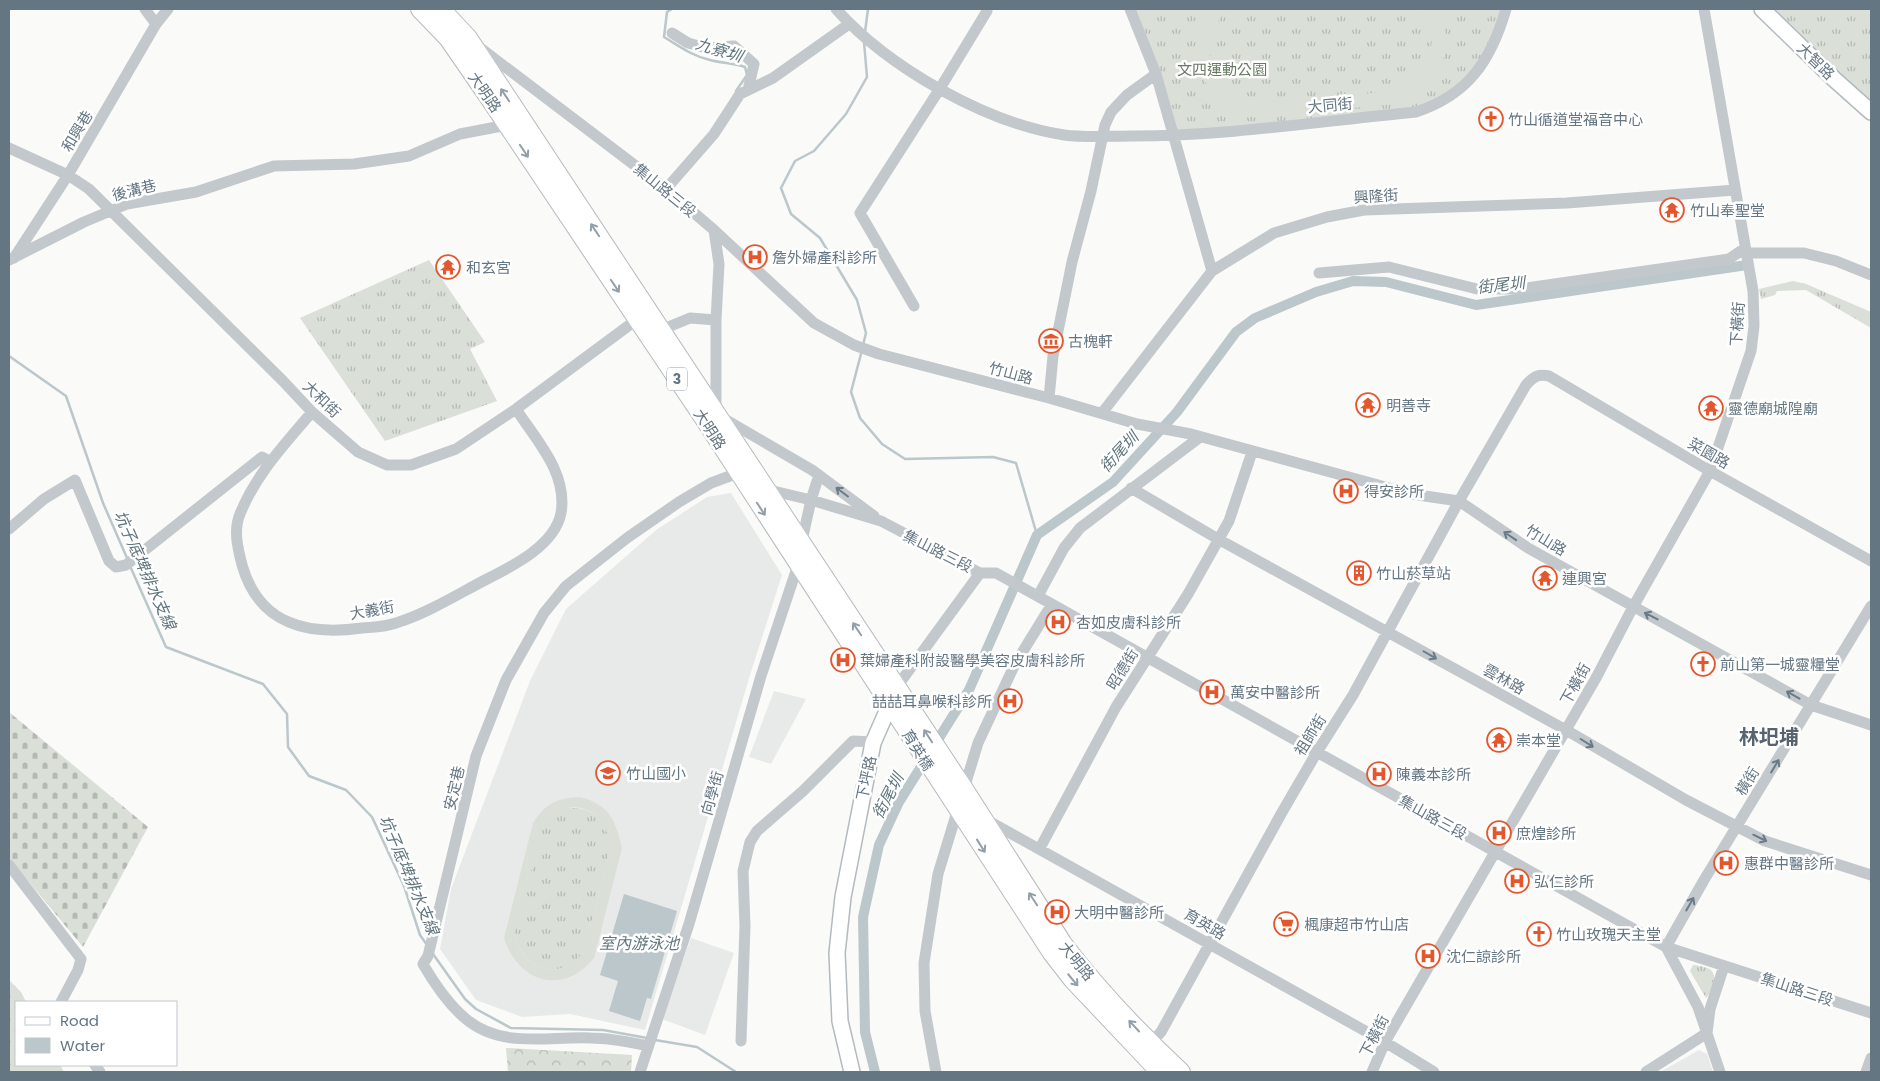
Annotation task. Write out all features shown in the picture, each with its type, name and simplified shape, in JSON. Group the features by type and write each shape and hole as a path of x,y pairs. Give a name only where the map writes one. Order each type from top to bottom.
{"main road":[{"name":"3","path":"420,9 448,38"},
{"name":"集山路三段","path":"441,9 468,38"},
{"name":"大明路","path":"448,38 507,125 643,315 661,330 710,417 738,473 891,707 908,718"},
{"name":"大明路","path":"468,38 643,315 710,417 764,489 896,688 908,718"},
{"name":"育英橋","path":"908,718 943,758"},
{"name":"育英橋","path":"908,718 934,776"},
{"name":"大明路","path":"943,758 1063,944 1146,1049 1160,1072"},
{"name":"大明路","path":"934,776 958,808 1052,954 1146,1049 1181,1072"}],"street":[{"path":"145,9 156,24"},
{"name":"和興巷","path":"10,262 68,175 156,24 168,9"},
{"name":"大同街","path":"836,9 853,27 939,90 1014,123 1065,135 1103,136 1174,136 1416,112 1438,105 1456,93 1476,75 1489,55 1506,9"},
{"path":"1130,9 1156,74 1212,271"},
{"name":"下橫街","path":"1372,1072 1386,1042 1566,730 1710,471 1751,351 1754,326 1753,291 1704,9"},
{"name":"大智路","path":"1762,9 1871,112"},
{"path":"914,306 860,213 987,11"},
{"path":"666,190 714,134 740,94 773,78 853,27"},
{"path":"672,33 688,43 706,48 734,46 754,64 748,90"},
{"path":"448,38 468,38"},
{"name":"集山路三段","path":"468,38 666,190 714,230 814,323 854,345"},
{"path":"1048,398 1053,356 1072,262 1092,191 1103,136 1111,112 1127,95 1156,74"},
{"name":"後溝巷","path":"10,262 84,222 142,200 196,192 274,166 379,162 409,156 460,134 507,125"},
{"name":"大和街","path":"9,148 68,175 89,189 312,412 365,456 387,465 403,466 427,461 456,449 516,408 643,315"},
{"name":"興隆街","path":"1102,413 1212,271 1274,233 1327,217 1364,210 1568,202 1735,190"},
{"path":"710,417 719,264 714,230"},
{"path":"1319,274 1389,267 1476,289 1520,289 1729,259 1746,250 1804,253 1836,261 1871,275"},
{"path":"661,330 690,318 716,320"},
{"name":"竹山路","path":"854,345 876,353 1048,398 1137,424 1200,437 1411,494 1459,501 1528,548 1812,705 1871,725"},
{"name":"菜園路","path":"1532,378 1539,374 1549,376 1710,471 1871,561"},
{"name":"祖師街","path":"1146,1049 1161,1032 1317,752 1354,695 1459,501 1526,384 1532,378"},
{"name":"大義街","path":"312,412 269,462 239,515 236,536 246,579 256,598 271,613 296,627 348,630 395,624 456,596 522,560 540,547 557,525 561,514 563,492 556,470 516,408"},
{"name":"集山路三段","path":"710,417 819,475 881,521 980,573 996,573 1666,947 1871,1013"},
{"path":"1038,596 1064,548 1080,528 1200,437"},
{"name":"昭德街","path":"1040,848 1106,723 1146,657 1188,594 1229,521 1252,452"},
{"path":"9,529 44,499 75,480 109,561 116,567 130,562 262,457 269,462"},
{"name":"集山路三段","path":"738,473 764,489 811,500 881,521"},
{"name":"安定巷","path":"648,1046 619,1040 590,1038 522,1040 498,1036 465,1018 423,964 428,956 476,756 506,680 544,613 566,586 627,538 679,502 711,483 738,473"},
{"path":"801,545 811,500 819,475"},
{"name":"雲林路","path":"1131,488 1218,539 1566,730 1679,796 1765,841 1871,876"},
{"name":"向學街","path":"648,1046 689,924 761,676 798,564"},
{"name":"下坪路","path":"852,1072 840,1020 837,953 843,897 864,782 874,742 891,707 896,688 980,573"},
{"path":"936,1072 925,1011 924,963 938,874 946,840 978,742 997,698 1052,604"},
{"name":"橫街","path":"1666,947 1871,606"},
{"path":"741,1041 745,926 743,871 750,842 757,831 803,791 853,741 874,742"},
{"name":"育英路","path":"958,808 982,817 1040,848 1386,1042 1434,1072"},
{"path":"9,865 81,958 78,970 62,1001"},
{"path":"1666,947 1698,1007 1720,1072"},
{"path":"1707,1033 1710,1009 1724,966"},
{"path":"1646,1072 1707,1033"},
{"path":"640,1072 648,1046"},
{"path":"1866,1072 1871,1058"}],"shaded area":[{"name":"竹山國小","path":"731,493 782,575 750,675 645,1030 570,1014 522,1017 476,1000 440,949 451,889 530,681 566,609 656,530 707,497"},
{"path":"774,691 806,699 771,764 749,757"},
{"path":"691,938 734,953 705,1035 662,1019"},
{"path":"1699,1050 1707,1054 1713,1072 1660,1072"}],"green space":[{"name":"文四運動公園","path":"1130,9 1504,9 1491,50 1456,93 1416,112 1176,133"},
{"path":"1209,9 1231,9 1221,17 1210,39 1209,53 1221,84 1231,94 1241,100 1254,104 1395,91 1416,76 1429,56 1431,33 1420,9 1438,9 1444,25 1445,53 1433,78 1423,88 1396,104 1250,117 1234,110 1220,99 1209,87 1201,73 1197,58 1196,42 1200,25"},
{"path":"1459,9 1490,9 1486,24"},
{"path":"1762,9 1871,10 1871,112"},
{"path":"429,260 485,342 470,349 497,401 385,441 300,318"},
{"path":"1793,281 1806,284 1871,312 1871,328 1806,290 1777,291 1775,295 1761,299 1759,289"},
{"path":"9,712 148,827 83,947 9,858"},
{"path":"580,797 598,804 610,815 617,829 622,848 594,958 582,970 569,977 556,980 543,979 531,974 520,965 511,953 504,938 533,823 548,806 558,800","holes":["575,807 590,811 600,821 607,833 611,848 583,953 573,962 563,967 553,970 543,968 534,964 526,957 514,935 543,828 556,812 564,808"]},
{"path":"564,808 583,809 597,817 606,830 611,848 583,953 573,962 553,970 534,964 526,957 514,935 542,828 556,812"},
{"path":"1693,965 1707,968 1713,973 1714,981 1706,998 1690,971"},
{"path":"9,980 21,992 26,1001 15,1001 15,1066 61,1066 64,1072 9,1072"},
{"path":"506,1048 632,1055 631,1072 508,1072"}],"water":[{"name":"室內游泳池","path":"624,894 677,911 651,999 647,998 640,1021 609,1011 618,981 600,975"}],"waterway":[{"name":"九寮圳","path":"672,9 667,12 664,37 697,56 745,67 747,75 736,91"},
{"path":"865,32 868,9"},
{"path":"863,345 866,333 857,300 820,238 791,214 781,188 795,161 814,151 846,114 867,77 864,42"},
{"name":"街尾圳","path":"875,1072 865,1032 863,917 879,845 899,802 969,690 1037,535 1113,482 1177,412 1236,332 1255,318 1316,292 1353,281 1386,282 1476,305 1747,265"},
{"path":"862,350 851,392 860,418 882,444 905,459 993,457 1016,463 1037,535"},
{"name":"坑子底埤排水支線","path":"9,356 66,396 103,503 127,558"},
{"name":"坑子底埤排水支線","path":"130,566 166,647 263,684 287,714 288,747 309,776 346,790 372,817 404,886 420,935 427,945"},
{"name":"坑子底埤排水支線","path":"433,954 465,999 476,1009 511,1028 603,1030 647,1038"},
{"name":"坑子底埤排水支線","path":"655,1040 697,1047 736,1072"}],"place":[{"name":"竹山循道堂福音中心","path":"1491,119"},
{"name":"竹山奉聖堂","path":"1672,210"},
{"name":"詹外婦產科診所","path":"755,257"},
{"name":"和玄宮","path":"448,267"},
{"name":"古槐軒","path":"1051,341"},
{"name":"明善寺","path":"1368,405"},
{"name":"靈德廟城隍廟","path":"1711,408"},
{"name":"得安診所","path":"1346,491"},
{"name":"竹山菸草站","path":"1359,573"},
{"name":"連興宮","path":"1545,578"},
{"name":"杏如皮膚科診所","path":"1058,622"},
{"name":"葉婦產科附設醫學美容皮膚科診所","path":"843,660"},
{"name":"前山第一城靈糧堂","path":"1703,664"},
{"name":"萬安中醫診所","path":"1212,692"},
{"name":"喆喆耳鼻喉科診所","path":"1010,701"},
{"name":"崇本堂","path":"1499,740"},
{"name":"竹山國小","path":"608,773"},
{"name":"陳義本診所","path":"1379,774"},
{"name":"庶煌診所","path":"1499,833"},
{"name":"惠群中醫診所","path":"1726,863"},
{"name":"弘仁診所","path":"1517,881"},
{"name":"大明中醫診所","path":"1057,912"},
{"name":"楓康超市竹山店","path":"1286,924"},
{"name":"竹山玫瑰天主堂","path":"1539,934"},
{"name":"沈仁諒診所","path":"1428,956"}],"district":[{"name":"林圯埔","path":"1769,737"}]}
